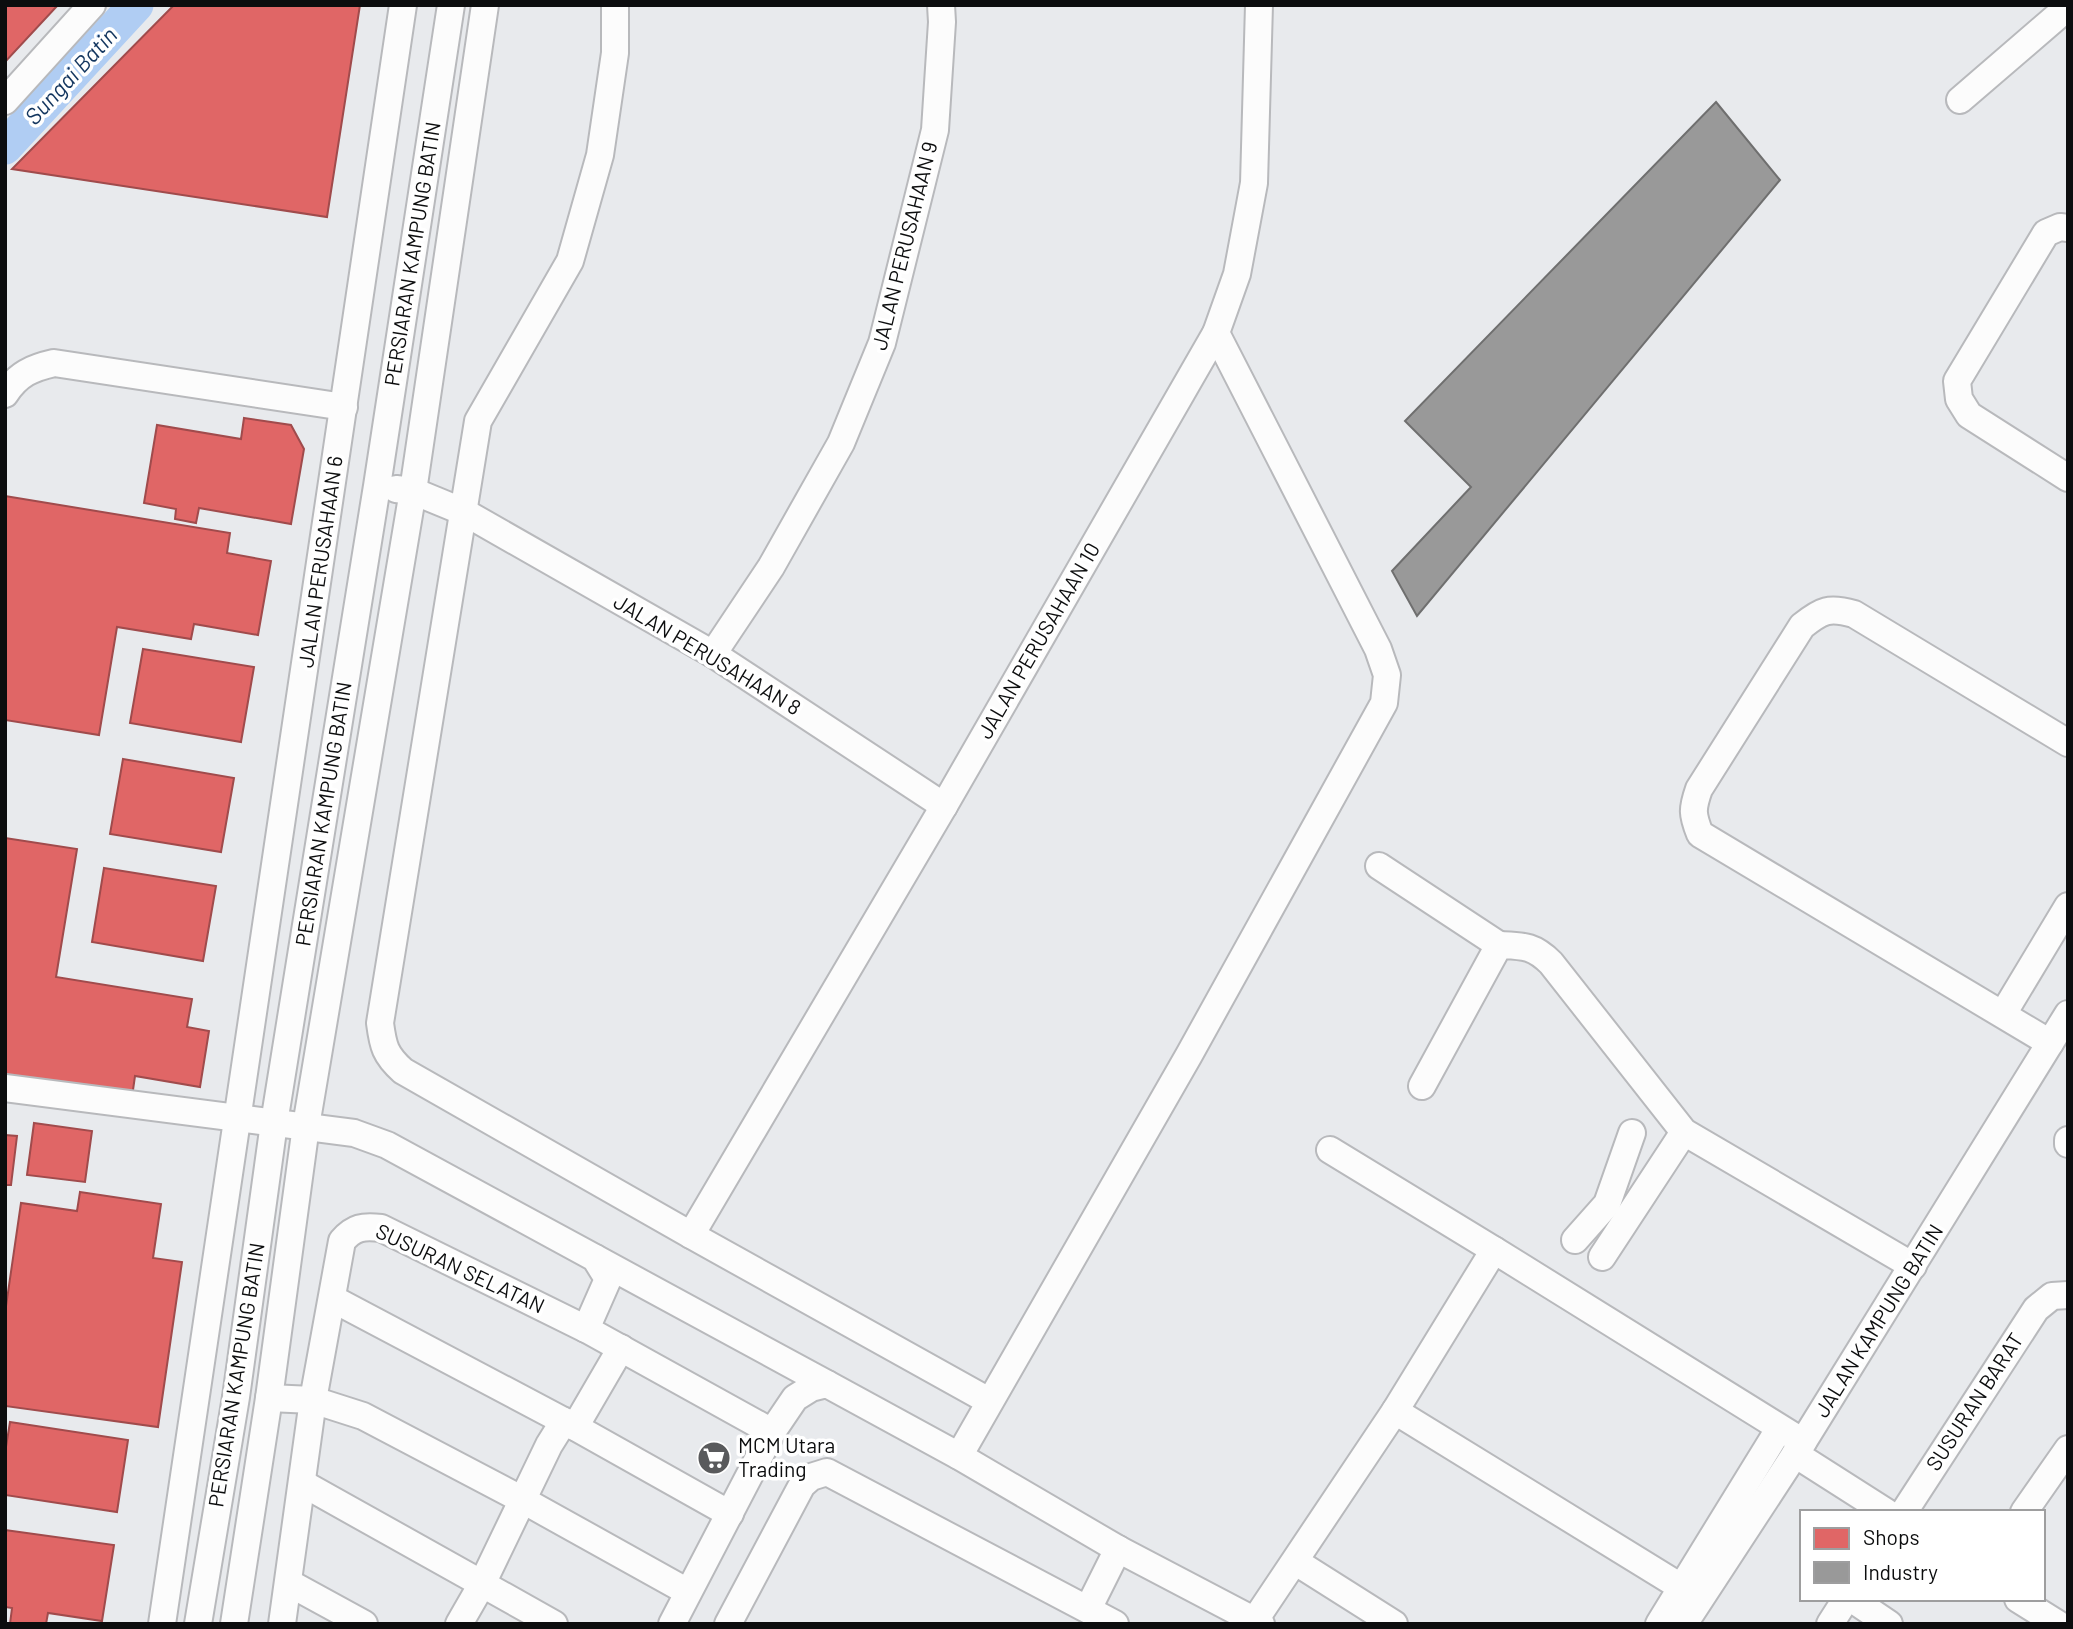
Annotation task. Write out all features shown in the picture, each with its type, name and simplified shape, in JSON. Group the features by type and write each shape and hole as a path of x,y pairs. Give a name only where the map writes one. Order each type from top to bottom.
{"street":[{"path":"5,101 92,5"},
{"name":"JALAN PERUSAHAAN 6","path":"162,1624 403,5"},
{"name":"PERSIARAN KAMPUNG BATIN","path":"198,1624 236,1397 274,1123 377,486 451,5"},
{"name":"PERSIARAN KAMPUNG BATIN","path":"234,1624 269,1398 306,1126 413,491 485,5"},
{"path":"615,5 615,53 600,155 570,261 478,421 380,1023 383,1047 391,1061 403,1071 691,1236 989,1401"},
{"name":"JALAN PERUSAHAAN 9","path":"713,654 771,567 841,443 882,343 934,130 941,5"},
{"name":"JALAN PERUSAHAAN 10","path":"691,1236 944,806 1216,333 1237,274 1254,183 1259,5"},
{"path":"1961,100 2068,7"},
{"path":"2068,228 2060,227 2046,233 1958,381 1959,399 1969,415 2068,478"},
{"path":"959,1456 1189,1055 1384,703 1387,675 1378,649 1216,333"},
{"path":"5,394 25,372 54,363 344,407"},
{"name":"JALAN PERUSAHAAN 8","path":"377,486 413,491 464,512 713,654 944,806"},
{"path":"2050,1043 1700,834 1692,807 1699,789 1802,626 1817,614 1829,610 1854,614 2068,743"},
{"path":"1379,866 1499,945 1525,946 1539,951 1684,1132 1913,1266"},
{"path":"2003,1014 2068,906"},
{"path":"1422,1086 1499,945"},
{"name":"JALAN KAMPUNG BATIN","path":"1684,1624 1692,1590 1799,1448 2068,1014"},
{"path":"5,1088 354,1133 387,1145 959,1456 1118,1549 1258,1622 1395,1411 1494,1250"},
{"path":"1575,1240 1616,1212 1684,1132"},
{"path":"1602,1257 1616,1212 1632,1133"},
{"path":"1330,1150 1779,1429 1799,1448 1883,1510"},
{"name":"SUSURAN SELATAN","path":"282,1624 313,1400 342,1241 351,1231 363,1226 381,1228 586,1329 772,1432"},
{"path":"586,1329 608,1279 595,1258"},
{"name":"SUSURAN BARAT","path":"1905,1510 2036,1309 2060,1295"},
{"path":"333,1299 570,1424 730,1514"},
{"path":"459,1624 482,1584 549,1445 570,1424 621,1348"},
{"path":"672,1624 772,1432 795,1398 811,1388 827,1384"},
{"path":"269,1398 313,1400 363,1416 522,1499 688,1592"},
{"path":"1395,1411 1692,1590"},
{"path":"1659,1624 1692,1590 1779,1429"},
{"path":"2026,1510 2068,1449"},
{"path":"727,1624 802,1485 811,1477 827,1472 1115,1624"},
{"path":"302,1483 554,1624"},
{"path":"1088,1609 1118,1549"},
{"path":"1296,1562 1394,1624"},
{"path":"289,1583 364,1624"},
{"path":"1830,1624 1845,1601"},
{"path":"1855,1601 1889,1624"},
{"path":"2021,1601 2058,1624"}],"building: Shops":[{"path":"5,5 58,5 5,62"},
{"path":"174,5 360,5 327,217 12,169"},
{"path":"244,418 291,425 304,449 291,524 199,508 196,523 175,519 176,509 144,503 157,425 241,439"},
{"path":"5,496 230,533 227,553 271,561 258,635 194,624 191,639 117,627 99,735 5,720"},
{"path":"143,649 254,667 241,742 130,723"},
{"path":"123,759 234,778 221,852 110,834"},
{"path":"5,838 77,849 56,977 192,999 187,1027 209,1031 200,1087 135,1076 132,1097 5,1077"},
{"path":"104,868 216,886 203,961 92,942"},
{"path":"34,1123 92,1131 85,1182 27,1175"},
{"path":"5,1135 17,1136 11,1185 5,1185"},
{"path":"80,1192 161,1204 153,1258 182,1262 158,1427 5,1406 5,1313 21,1203 77,1211"},
{"path":"10,1422 128,1440 117,1512 5,1495 5,1453"},
{"path":"5,1530 114,1545 102,1621 48,1613 46,1624 10,1624 12,1608 5,1607"}],"building: Industry":[{"path":"1716,102 1780,180 1417,616 1392,571 1471,487 1405,421"}],"waterway":[{"name":"Sungai Batin","path":"5,147 136,5"}],"place":[{"name":"MCM Utara Trading","path":"714,1458"}]}
